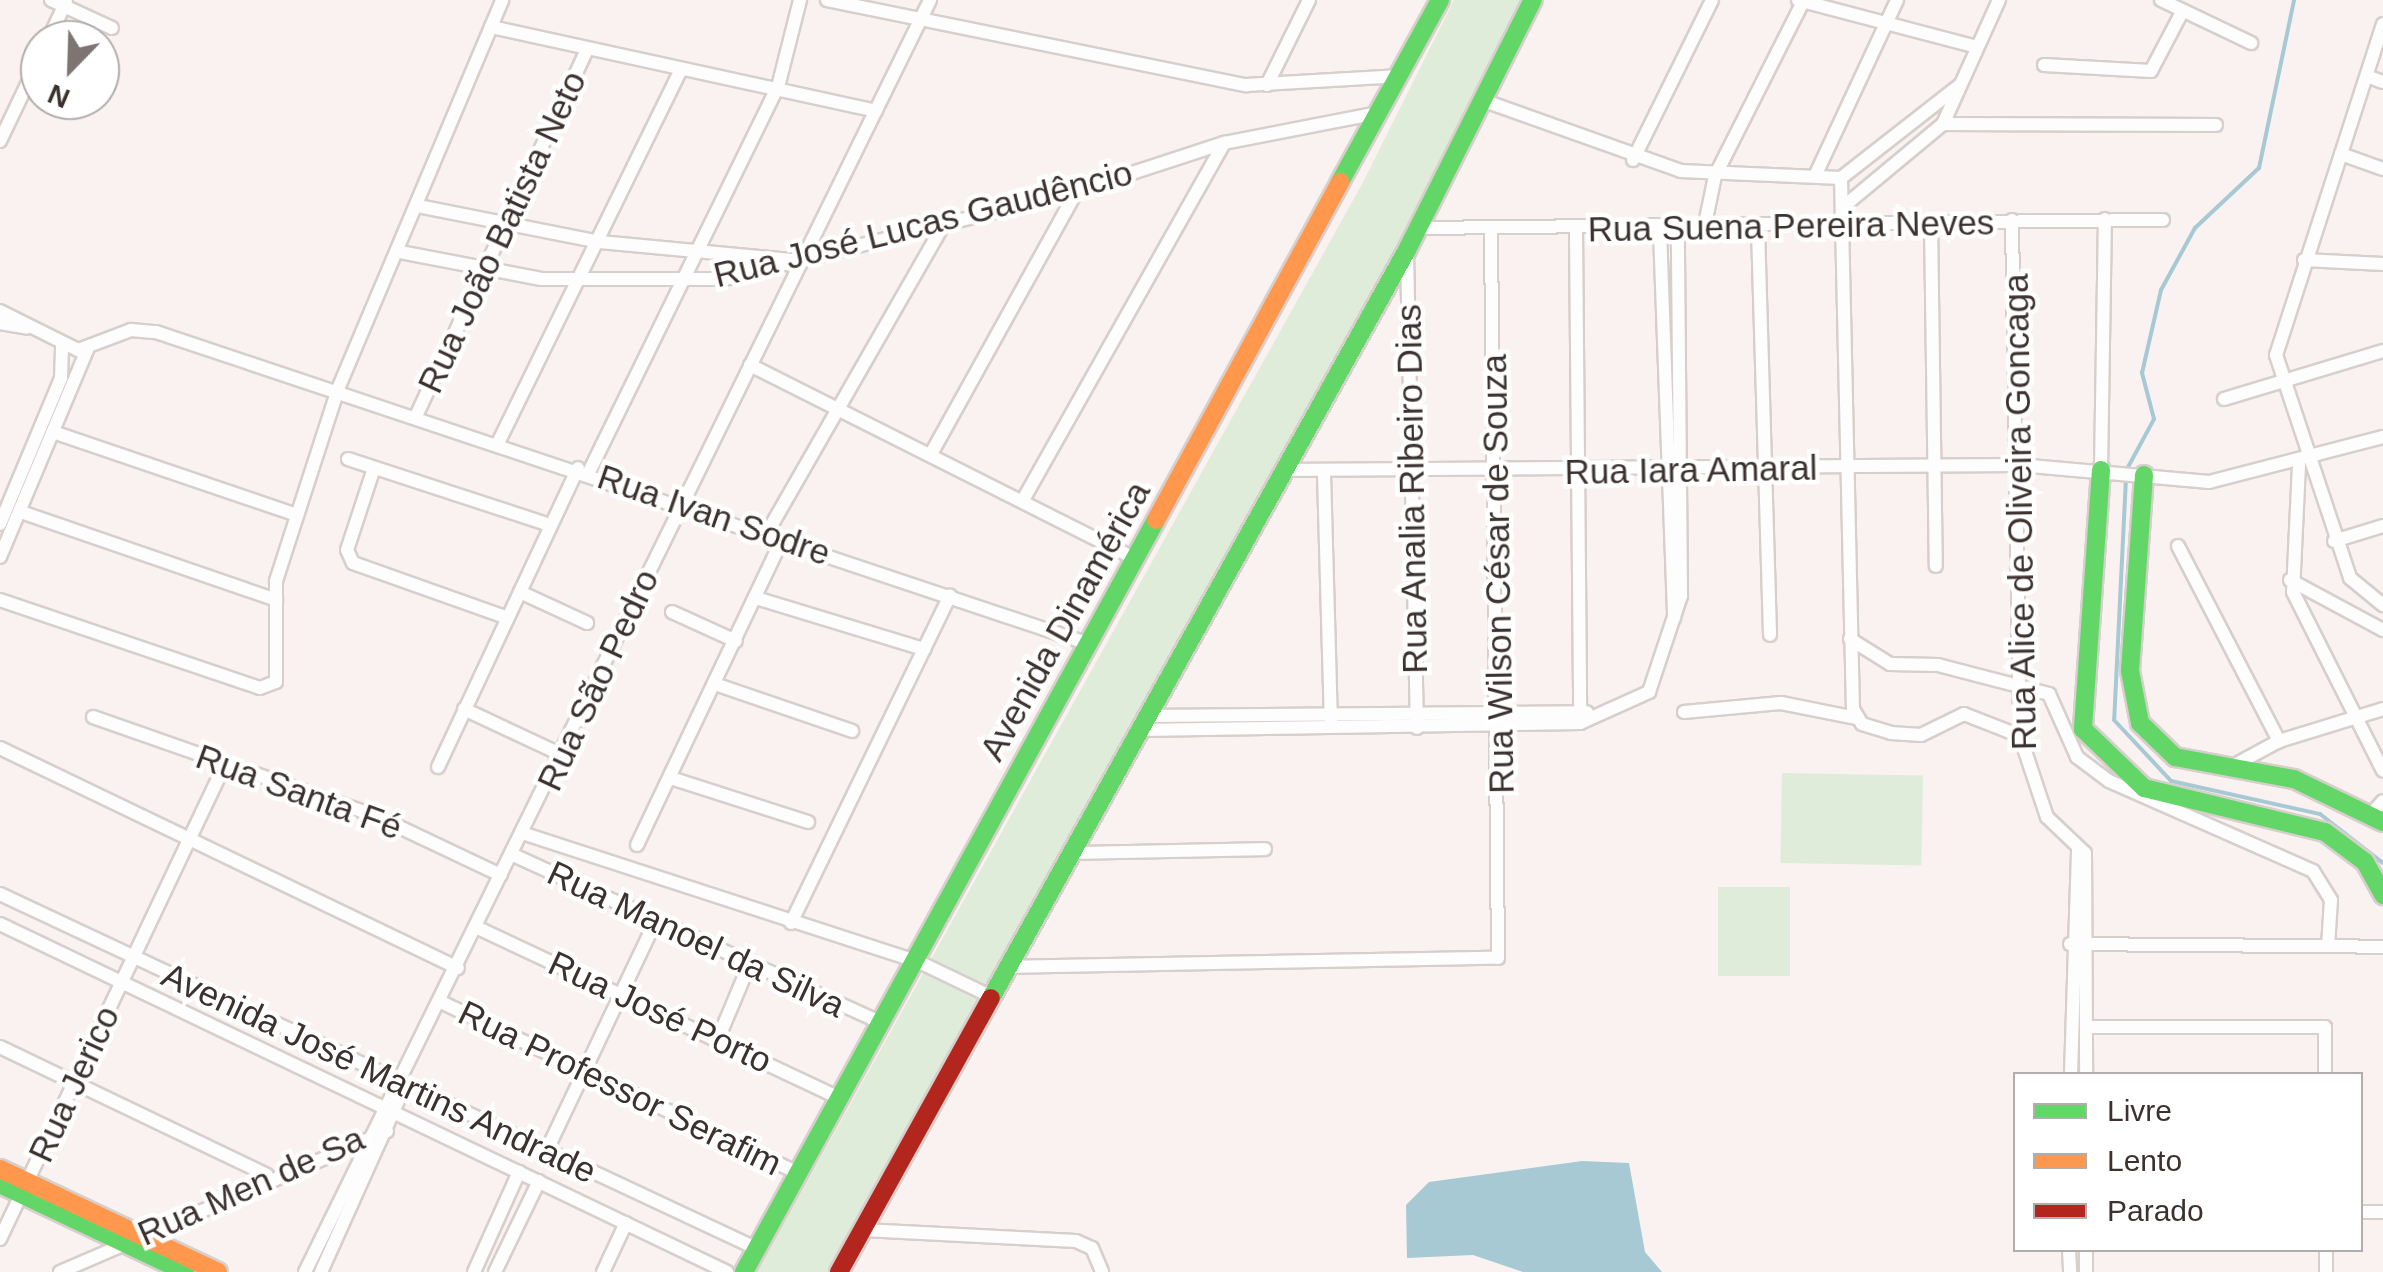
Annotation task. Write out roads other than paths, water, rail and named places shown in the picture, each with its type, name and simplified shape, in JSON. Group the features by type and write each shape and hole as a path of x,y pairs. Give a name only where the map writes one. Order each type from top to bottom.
{"main road":[{"name":"Avenida Dinamérica","path":"744,1272 1382,113 1440,0"},
{"path":"839,1272 1407,250 1534,0"},
{"path":"2107,470 2083,729 2144,788 2325,832 2366,862 2383,895"},
{"path":"2142,475 2130,700 2140,723 2175,757 2221,772 2294,779 2380,811"},
{"path":"0,1169 26,1189 132,1240 218,1272"},
{"path":"0,1184 26,1189"},
{"path":"132,1240 185,1272"}],"street":[{"path":"0,600 260,688 276,682 276,600 297,516 338,389 400,252 502,0"},
{"path":"438,766 550,526 702,252 778,88 800,0"},
{"path":"827,0 1266,85 1401,76"},
{"name":"Rua São Pedro","path":"402,1084 681,504 812,254 930,0"},
{"path":"1266,85 1309,0"},
{"path":"1633,160 1712,0"},
{"path":"1704,229 1715,176 1802,0 1977,46"},
{"path":"1815,176 1897,0"},
{"path":"1843,207 1943,124 1999,0"},
{"path":"2161,0 2251,43"},
{"path":"61,2 96,20"},
{"path":"2044,64 2159,64 2182,12"},
{"path":"2383,24 2276,341 2303,462 2334,541 2355,586 2383,605"},
{"path":"491,26 876,111"},
{"name":"Rua João Batista Neto","path":"418,414 491,266 586,50"},
{"path":"500,440 600,242 681,69"},
{"path":"2367,76 2383,82"},
{"path":"1482,100 1633,160 1715,176 1841,178 1960,85"},
{"path":"0,141 20,98"},
{"name":"Rua José Lucas Gaudêncio","path":"400,252 491,266 528,278 687,282 943,226 1078,191 1224,143 1382,113"},
{"path":"1943,124 2216,125"},
{"path":"1022,500 1224,143"},
{"path":"2341,154 2383,169"},
{"path":"1841,178 1850,467 1851,701 1856,718"},
{"path":"931,454 1078,191"},
{"path":"418,206 600,242 793,261"},
{"path":"2104,219 2107,470"},
{"name":"Rua Alice de Oliveira Goncaga","path":"2012,220 2020,465 2020,736 2047,816 2078,847"},
{"name":"Rua Suena Pereira Neves","path":"1418,228 1490,234 1758,229 1844,223 2164,220"},
{"path":"1931,222 1936,566"},
{"path":"768,533 943,226"},
{"path":"1758,229 1770,635"},
{"path":"1576,230 1581,472 1580,716"},
{"path":"1145,723 1216,732 1598,716 1649,692 1675,620 1680,470 1678,231"},
{"path":"1660,232 1664,469 1675,620"},
{"name":"Rua Wilson César de Souza","path":"1008,967 1492,961 1501,953 1490,234"},
{"name":"Rua Analia Ribeiro Dias","path":"1407,250 1417,722"},
{"path":"2304,260 2383,264"},
{"path":"0,310 62,345 87,350 0,557"},
{"path":"0,323 37,329"},
{"name":"Rua Ivan Sodre","path":"87,350 143,330 500,440 1088,644"},
{"path":"0,524 60,378 62,345"},
{"path":"2224,399 2282,377 2383,352"},
{"path":"750,366 1136,559"},
{"path":"54,432 297,516"},
{"name":"Rua Iara Amaral","path":"1282,470 1324,474 1496,474 2020,465 2222,482 2383,438"},
{"path":"348,459 550,526"},
{"path":"2303,462 2290,580 2360,715 2383,771"},
{"path":"374,468 346,550 352,563 508,618"},
{"path":"1324,474 1331,725"},
{"path":"21,512 276,600"},
{"path":"2334,541 2383,526"},
{"path":"637,845 782,539"},
{"path":"2178,546 2279,741"},
{"path":"2290,580 2383,630"},
{"path":"520,592 587,624"},
{"path":"791,923 950,596"},
{"path":"756,598 924,649"},
{"name":"Rua São Pedro","path":"672,612 736,641"},
{"path":"1850,640 1890,664 2020,682 2049,694 2077,757 2110,781 2312,871 2330,900 2328,946"},
{"path":"715,684 852,731"},
{"path":"1836,710 1851,701"},
{"path":"1684,712 1781,703 1836,710 1914,735 1964,714 2020,736"},
{"path":"464,709 562,755"},
{"path":"2221,772 2279,741 2383,709"},
{"path":"1145,723 1216,716 1331,725"},
{"path":"1216,716 1216,732"},
{"name":"Rua Santa Fé","path":"93,717 376,816 501,875"},
{"path":"0,748 458,968"},
{"name":"Rua Jerico","path":"0,1239 224,766"},
{"path":"670,778 808,822"},
{"path":"522,833 917,961 990,996"},
{"path":"2071,1072 2070,892 2078,847"},
{"path":"2078,847 2086,893 2086,1072"},
{"path":"1075,853 1265,849"},
{"name":"Rua Manoel da Silva","path":"511,854 881,1024"},
{"path":"2070,892 2086,893"},
{"name":"Avenida José Martins Andrade","path":"0,894 545,1154 758,1249"},
{"path":"545,1154 656,920"},
{"path":"0,924 728,1272"},
{"name":"Rua José Porto","path":"478,928 624,992 841,1099"},
{"path":"2070,944 2383,946"},
{"path":"718,1039 750,963"},
{"name":"Rua Professor Serafim","path":"441,1002 800,1174"},
{"path":"2086,1027 2325,1027 2325,1072"},
{"path":"0,1047 267,1176"},
{"path":"321,1272 402,1084"},
{"path":"306,1272 381,1130"},
{"name":"Rua Men de Sa","path":"60,1272 267,1176 381,1130"},
{"path":"474,1272 519,1172"},
{"path":"495,1272 539,1182"},
{"path":"603,1272 626,1223"},
{"path":"864,1230 1076,1241 1097,1256 1102,1272"}],"water":[{"path":"1582,1161 1629,1163 1645,1252 1662,1272 1523,1272 1473,1255 1407,1258 1406,1205 1429,1182"}],"waterway":[{"path":"2127,469 2154,419 2142,373 2161,290 2195,228 2259,168 2294,0"},
{"path":"2126,478 2114,720 2171,781 2320,814 2383,863"}]}
